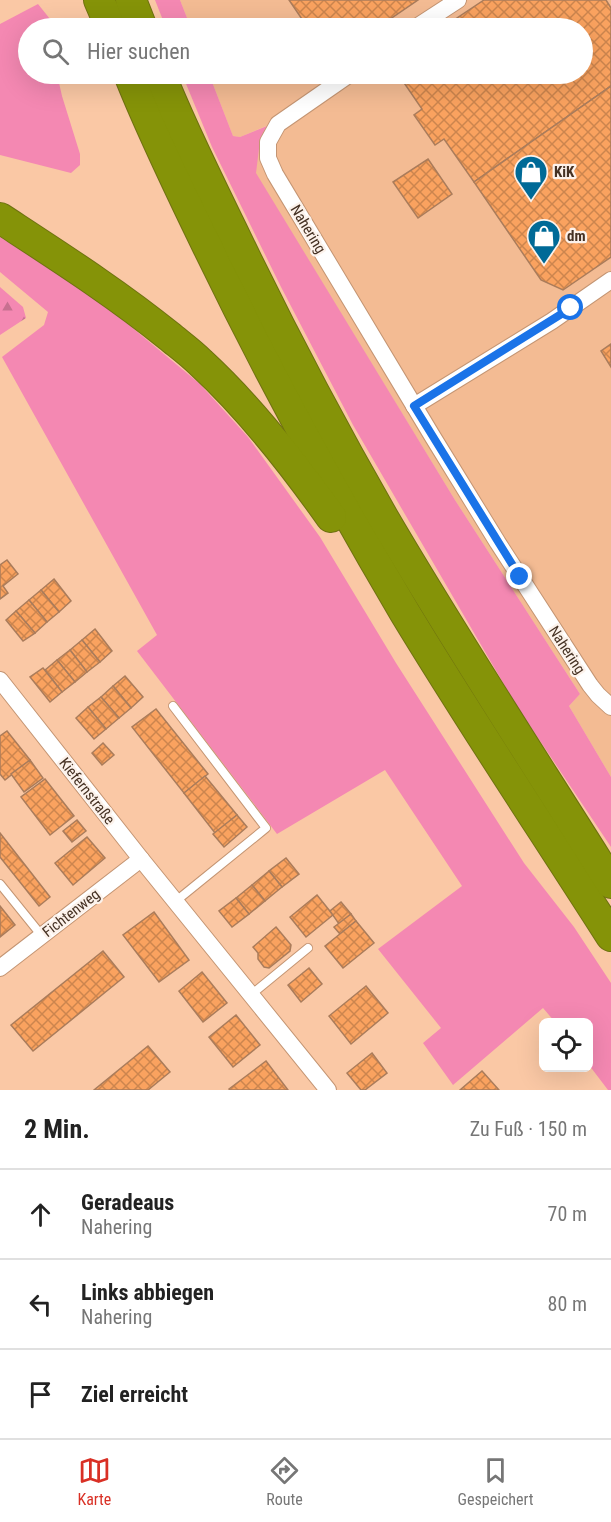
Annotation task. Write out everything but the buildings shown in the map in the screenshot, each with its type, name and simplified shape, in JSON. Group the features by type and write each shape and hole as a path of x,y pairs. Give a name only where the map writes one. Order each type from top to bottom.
{"highway":[{"path":"99,0 107,18"},
{"path":"130,0 138,18"},
{"path":"133,84 179,187 267,366 314,454 405,613 453,691 611,936"},
{"path":"164,84 247,263 339,439 432,598 611,883"},
{"path":"0,218 101,284 148,319 200,362 241,403 280,448 312,491 453,691"}],"street":[{"path":"431,18 459,0"},
{"name":"Nahering","path":"336,84 278,124 268,142 268,158 275,174 498,543 584,676 598,695 611,707"},
{"path":"414,406 552,321 611,280"},
{"name":"Kiefernstraße","path":"0,680 328,1090"},
{"name":"Fichtenweg","path":"0,968 141,859"}],"lane":[{"path":"173,706 266,828 176,901"},
{"path":"0,884 42,936"},
{"path":"252,994 308,948"}],"shaded area":[{"path":"180,0 611,0 611,777 569,706 580,694 455,500 255,173 260,141 266,126 240,137 233,136 213,84 593,84 593,18 187,18"}],"green space":[{"path":"155,0 180,0 187,18 162,18"},
{"path":"38,4 49,18 18,18 18,84 59,84 80,154 80,165 71,173 0,155 0,24"},
{"path":"186,84 213,84 233,136 240,137 267,126 260,141 256,173 455,500 580,694 569,706 611,777 611,847 516,705 353,425 212,147"},
{"path":"0,237 93,295 200,384 248,437 320,537 396,663 524,863 574,927 611,983 611,1090 608,1090 593,1070 593,1018 552,1018 543,1008 453,1085 423,1043 441,1028 378,949 462,886 385,770 277,834 137,651 157,635 2,357 44,325 48,312 0,272"},
{"path":"0,287 23,307 26,318 0,335"}],"place":[{"name":"KiK","path":"531,201"},
{"name":"dm","path":"544,265"}],"route":[{"path":"520,577 414,406 571,308"}]}
